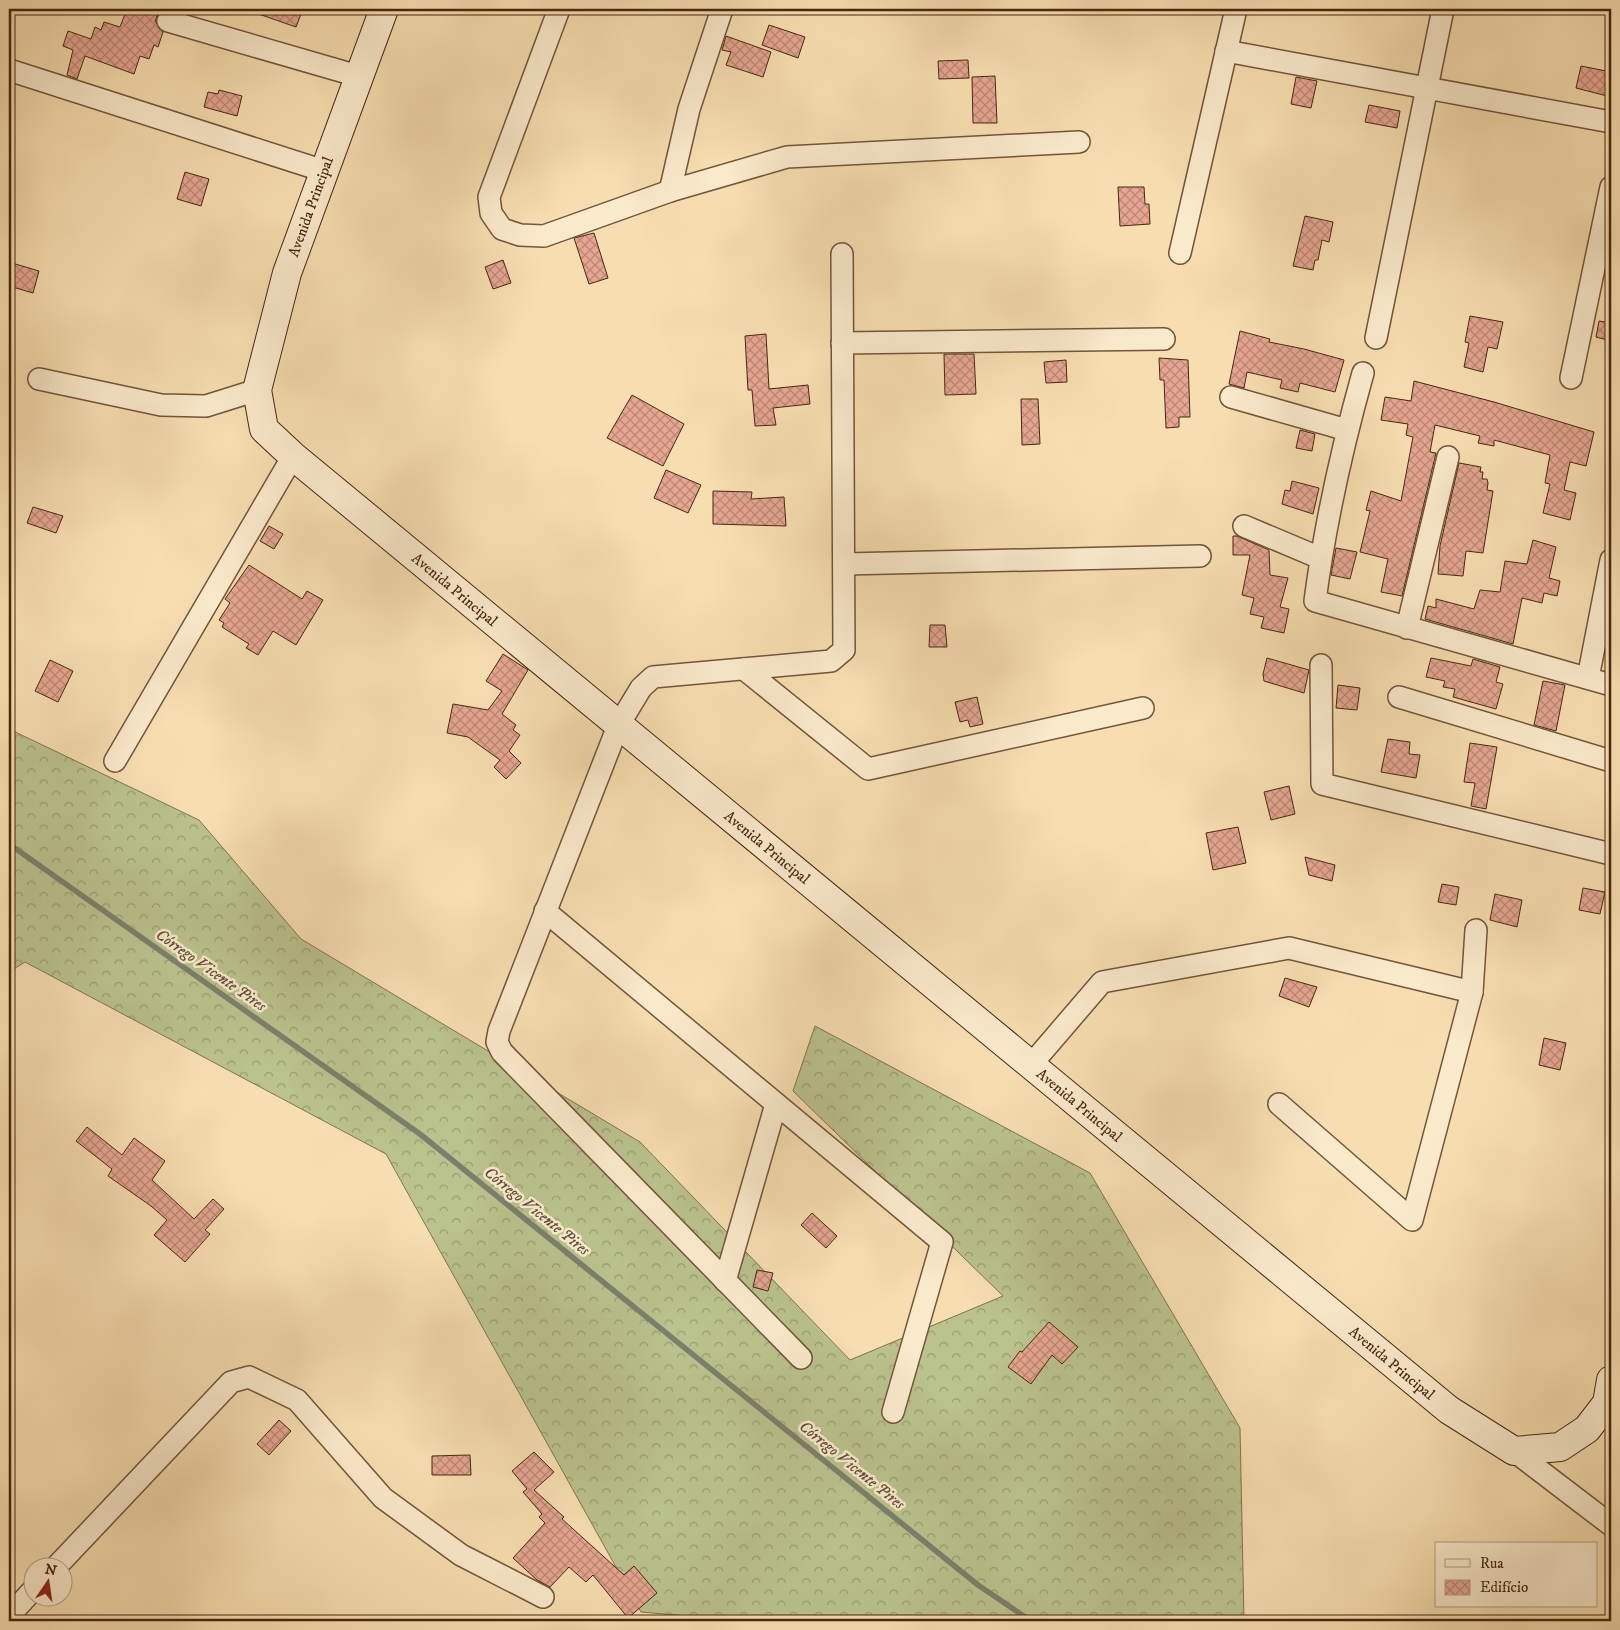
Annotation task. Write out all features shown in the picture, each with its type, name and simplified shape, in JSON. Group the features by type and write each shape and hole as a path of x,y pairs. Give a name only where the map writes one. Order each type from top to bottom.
{"street":[{"name":"Avenida Principal","path":"384,9 287,273 257,390 264,429 293,456 618,726 1449,1410 1514,1451"},
{"path":"559,9 489,197 491,213 502,229 520,235 544,236 670,190 787,157 1079,142"},
{"path":"670,190 689,109 722,9"},
{"path":"1180,253 1236,9"},
{"path":"1376,338 1443,9"},
{"path":"168,20 358,76"},
{"path":"1226,51 1611,122"},
{"path":"9,70 324,171"},
{"path":"1572,378 1611,187"},
{"path":"800,1358 502,1052 497,1042 499,1031 618,726 641,688 653,677 831,661 844,650 842,254"},
{"path":"842,343 1164,339"},
{"path":"1363,374 1347,430 1320,558 1314,601 1611,685"},
{"path":"39,379 161,405 206,406 257,390"},
{"path":"1231,397 1347,430"},
{"path":"116,761 293,456"},
{"path":"1407,628 1448,458"},
{"path":"1244,526 1320,558"},
{"path":"845,564 1200,556"},
{"path":"1588,678 1611,560"},
{"path":"1321,665 1322,784 1611,854"},
{"path":"744,669 868,769 1143,708"},
{"path":"1399,697 1611,761"},
{"path":"546,911 942,1242 893,1412"},
{"path":"1279,1104 1412,1220 1472,992 1476,930"},
{"path":"1030,1066 1102,982 1289,948 1472,992"},
{"path":"725,1281 776,1104"},
{"path":"64,1558 231,1382 249,1376 297,1400 384,1498 462,1555 543,1597"},
{"path":"1514,1451 1560,1447 1587,1429 1606,1403 1611,1380"},
{"path":"1514,1451 1611,1525"},
{"path":"9,1616 22,1602"}],"green space":[{"path":"9,729 199,820 301,939 640,1142 850,1360 1003,1296 793,1091 815,1026 1090,1173 1240,1428 1244,1621 744,1621 641,1612 386,1154 25,962 9,972"}],"building":[{"path":"127,9 160,9 155,21 163,32 158,47 154,45 149,59 140,56 134,74 85,56 77,79 67,75 73,50 63,46 68,31 91,39 95,27 101,30 104,22 120,27"},
{"path":"250,9 303,9 296,27 250,11"},
{"path":"769,25 805,37 798,58 762,45"},
{"path":"726,36 771,52 763,77 726,65 731,52 722,50"},
{"path":"968,60 969,78 939,79 938,61"},
{"path":"1581,66 1611,72 1611,97 1576,88"},
{"path":"995,76 997,123 973,123 972,77"},
{"path":"1296,77 1317,81 1311,108 1291,104"},
{"path":"219,90 242,96 237,116 204,107 208,92 218,94"},
{"path":"1369,105 1400,111 1397,128 1365,122"},
{"path":"185,172 209,179 201,206 177,199"},
{"path":"1118,187 1144,187 1145,204 1149,204 1150,224 1120,226"},
{"path":"1305,216 1333,222 1329,242 1322,240 1318,260 1315,260 1313,270 1293,266"},
{"path":"594,233 608,278 589,284 574,238"},
{"path":"503,260 511,283 493,289 485,267"},
{"path":"12,263 39,271 33,293 9,286"},
{"path":"1470,316 1503,322 1497,349 1488,347 1483,372 1464,367 1469,343 1465,342"},
{"path":"1599,321 1611,323 1611,341 1596,337"},
{"path":"1240,331 1270,339 1269,342 1344,360 1335,392 1300,383 1298,392 1280,388 1282,380 1247,372 1244,388 1229,384"},
{"path":"766,334 769,389 808,385 810,404 773,408 776,425 755,426 752,390 748,390 745,336"},
{"path":"944,354 974,354 976,394 945,395"},
{"path":"1159,358 1188,360 1190,417 1179,417 1179,427 1166,428 1164,380 1160,380"},
{"path":"1066,360 1067,382 1046,383 1044,362"},
{"path":"1414,381 1494,402 1594,432 1586,466 1570,462 1564,490 1576,493 1570,520 1543,513 1550,484 1545,483 1550,455 1494,440 1494,446 1478,443 1480,436 1435,425 1430,452 1436,453 1402,596 1381,592 1388,559 1360,552 1370,511 1366,510 1371,491 1401,501 1413,437 1406,435 1408,424 1381,420 1385,397 1411,401"},
{"path":"632,395 684,424 663,466 607,438"},
{"path":"1021,399 1038,399 1040,444 1022,445"},
{"path":"1300,430 1315,434 1312,451 1296,448"},
{"path":"1459,463 1481,467 1480,472 1483,472 1482,479 1487,479 1487,490 1493,491 1483,553 1466,551 1463,576 1438,574 1440,546"},
{"path":"666,470 701,485 688,513 654,498"},
{"path":"1292,481 1319,488 1313,514 1282,504 1285,490 1290,491"},
{"path":"713,491 752,492 751,499 784,497 786,526 713,524"},
{"path":"33,507 63,516 56,533 27,523"},
{"path":"269,526 283,534 274,549 260,541"},
{"path":"1233,536 1269,550 1270,575 1288,578 1280,607 1289,609 1284,633 1261,628 1264,617 1250,614 1254,598 1242,595 1250,555 1233,555"},
{"path":"1533,540 1556,547 1549,578 1560,581 1557,596 1544,593 1542,603 1522,598 1513,644 1425,619 1428,606 1436,608 1436,599 1474,609 1480,590 1500,592 1505,561 1527,564"},
{"path":"1336,548 1357,552 1350,579 1331,575"},
{"path":"249,565 302,599 307,591 323,600 296,645 273,631 258,655 246,648 249,644 222,627 224,623 219,620 230,603 225,599"},
{"path":"930,625 945,625 947,647 929,647"},
{"path":"503,654 528,670 502,714 516,725 513,730 520,735 509,751 521,763 506,779 494,767 500,760 468,737 447,733 453,704 488,710 502,691 486,681"},
{"path":"1267,658 1309,670 1304,693 1264,681 1263,674"},
{"path":"1431,658 1471,666 1473,659 1500,667 1496,682 1503,684 1496,709 1453,697 1455,689 1443,687 1445,681 1426,677"},
{"path":"50,660 73,671 58,702 35,691"},
{"path":"1543,681 1565,685 1556,731 1534,725"},
{"path":"1338,685 1360,688 1357,710 1336,708"},
{"path":"977,697 983,724 970,727 968,720 960,722 955,702"},
{"path":"1388,739 1410,742 1409,754 1420,755 1416,778 1381,772"},
{"path":"1470,743 1497,747 1486,809 1471,806 1475,783 1464,782"},
{"path":"1289,786 1295,814 1271,820 1264,792"},
{"path":"1238,827 1246,863 1213,870 1206,833"},
{"path":"1305,857 1335,865 1332,881 1309,875"},
{"path":"1442,884 1459,887 1456,905 1438,902"},
{"path":"1583,888 1605,892 1600,914 1579,910"},
{"path":"1495,894 1522,900 1517,927 1490,920"},
{"path":"1285,978 1317,987 1309,1007 1279,996"},
{"path":"1544,1038 1566,1043 1560,1070 1539,1065"},
{"path":"87,1127 122,1155 134,1138 165,1161 152,1180 194,1219 213,1199 224,1209 205,1230 210,1234 185,1262 154,1235 167,1220 151,1206 108,1176 112,1169 76,1141"},
{"path":"812,1213 837,1236 826,1248 801,1225"},
{"path":"757,1270 773,1273 768,1291 753,1287"},
{"path":"1049,1322 1078,1347 1062,1364 1052,1355 1031,1384 1008,1367 1020,1351 1022,1352"},
{"path":"279,1420 291,1431 269,1455 257,1444"},
{"path":"534,1452 554,1472 534,1490 564,1517 562,1519 624,1575 634,1566 657,1593 628,1618 593,1575 586,1582 569,1567 550,1587 537,1580 513,1558 545,1523 539,1517 542,1514 523,1492 527,1489 512,1471"},
{"path":"470,1455 471,1475 432,1475 432,1456"}],"waterway":[{"name":"Córrego Vicente Pires","path":"9,844 420,1134 978,1585 1031,1621"}]}
